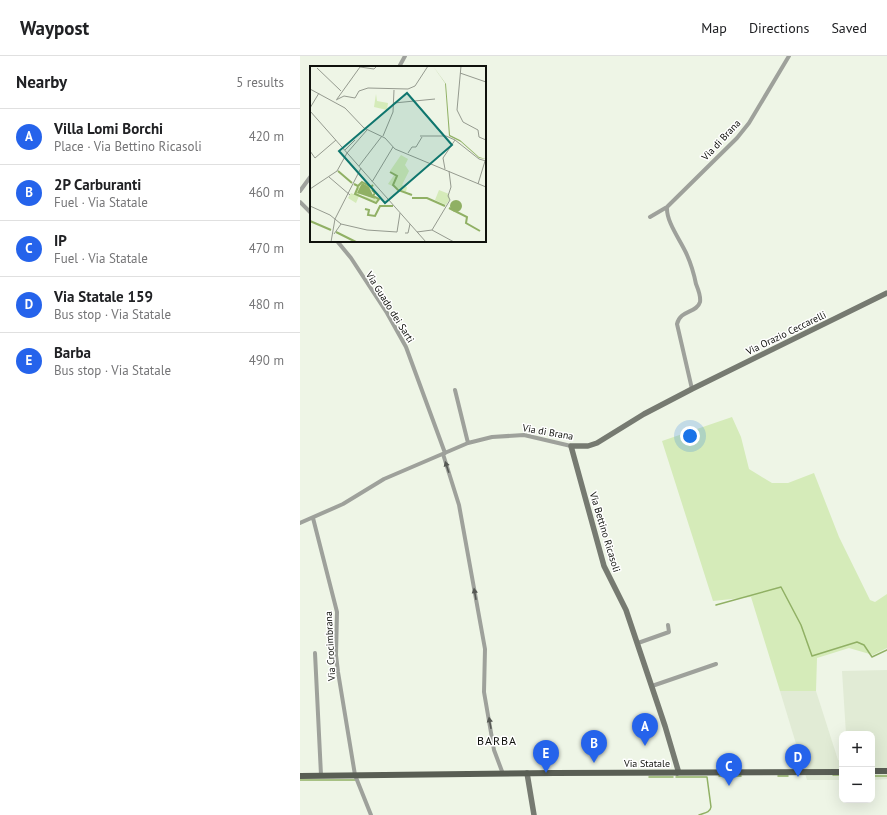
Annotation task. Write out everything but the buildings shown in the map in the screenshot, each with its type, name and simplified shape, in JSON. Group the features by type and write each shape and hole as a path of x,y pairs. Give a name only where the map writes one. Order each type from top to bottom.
{"main road":[{"path":"875,771 887,771"},
{"name":"Via Statale","path":"300,776 527,773 839,772"}],"street":[{"path":"400,66 405,56"},
{"name":"Via di Brana","path":"650,217 667,208 728,148 749,123 789,56"},
{"path":"300,191 310,177"},
{"path":"300,202 310,212"},
{"path":"667,208 667,217 687,256 700,297 698,305 682,315 677,324 692,388"},
{"name":"Via Guado dei Sarti","path":"338,242 351,258 387,313 406,347 444,454"},
{"name":"Via Orazio Ceccarelli","path":"692,388 887,293"},
{"name":"Via di Brana","path":"300,523 344,504 384,479 468,443 492,437 524,435 571,446 588,446 597,443 644,414 692,388"},
{"path":"455,390 468,443"},
{"name":"Via Bettino Ricasoli","path":"571,446 604,566 626,610 638,643 665,726 678,770 677,773"},
{"path":"444,454 459,504 485,650 484,692 494,750 504,774"},
{"name":"Via Crocimbrana","path":"313,518 337,612 336,655 355,775 371,815"},
{"path":"638,643 669,632 668,625"},
{"path":"315,653 321,776"},
{"path":"652,686 716,664"},
{"path":"527,773 534,815"}],"shaded area":[{"path":"887,670 887,779 875,780 875,731 846,731 842,671"},
{"path":"780,691 816,691 839,760 839,780 807,780"}],"green space":[{"path":"732,417 741,437 749,469 772,483 788,483 814,473 839,537 870,600 875,602 887,594 887,648 873,655 849,648 817,658 816,691 780,691 751,597 713,601 662,441"}],"waterway":[{"path":"716,605 781,587 801,625 812,656 857,642 864,645 872,657 887,650"},
{"path":"833,775 839,775"},
{"path":"719,776 741,776"},
{"path":"778,776 788,776"},
{"path":"875,776 887,776"},
{"path":"649,777 673,777"},
{"path":"676,777 707,777 711,807 708,812 699,815"},
{"path":"300,780 355,780"}],"place":[{"name":"Villa Lomi Borchi","path":"645,746"},
{"name":"2P Carburanti","path":"594,763"},
{"name":"Barba","path":"546,773"},
{"name":"Via Statale 159","path":"798,777"},
{"name":"IP","path":"729,786"}],"district":[{"name":"BARBA","path":"497,740"}]}
